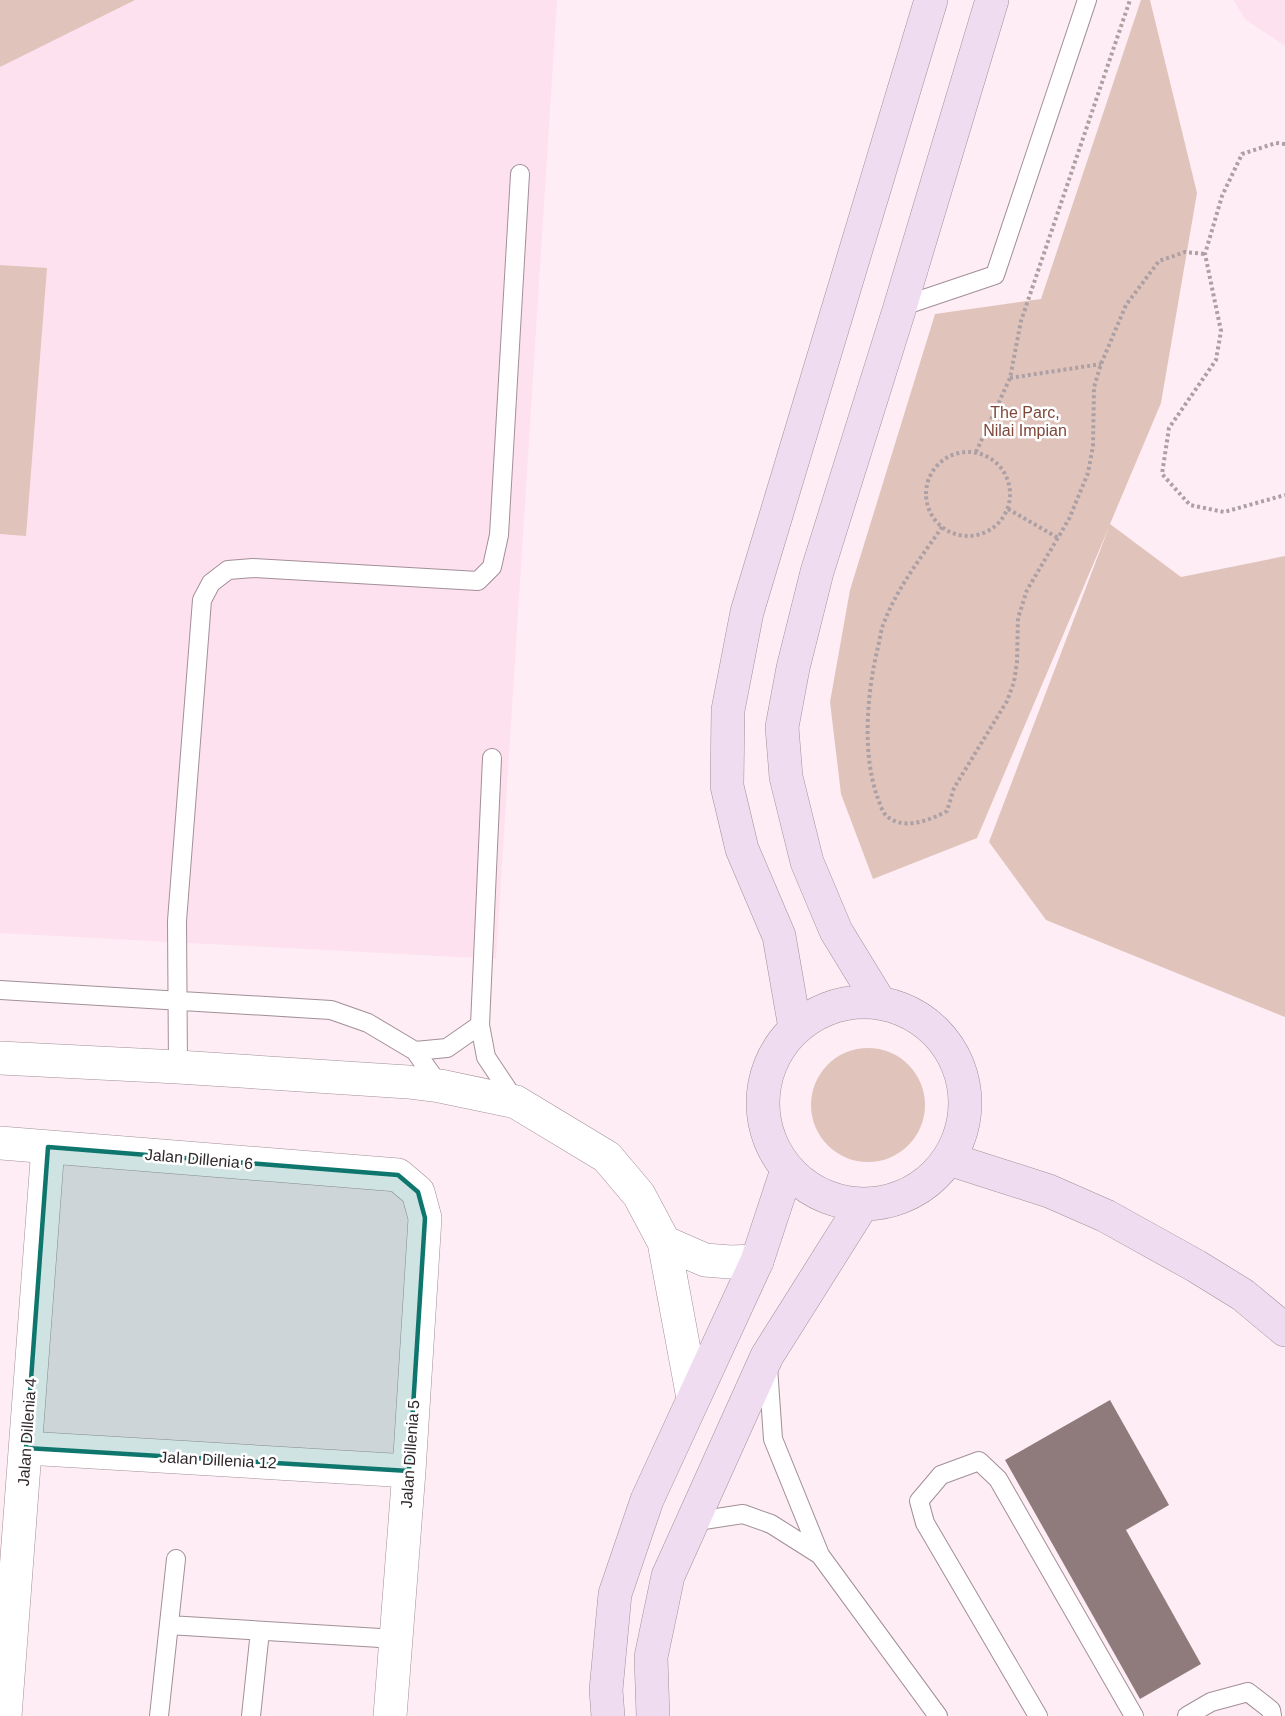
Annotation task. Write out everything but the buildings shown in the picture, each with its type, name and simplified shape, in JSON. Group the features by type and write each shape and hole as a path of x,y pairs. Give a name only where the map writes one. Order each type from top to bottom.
{"main road":[{"path":"795,1028 778,936 742,849 727,786 728,710 747,612 931,0"},
{"path":"880,1003 836,931 807,861 786,777 782,727 793,668 817,572 900,307 992,0"},
{"path":"850,1002 880,1003 907,1011 930,1026 949,1048 960,1073 965,1102 961,1132 948,1159 932,1179 911,1194 887,1203 862,1205 834,1201 808,1189 787,1170 770,1143 762,1113 764,1082 776,1053 795,1028 820,1011 850,1002"},
{"path":"948,1159 1049,1191 1106,1216 1243,1295 1285,1330"},
{"path":"608,1716 606,1690 615,1594 647,1500 757,1261 787,1170"},
{"path":"653,1716 651,1658 668,1576 767,1356 862,1205"}],"street":[{"path":"0,1058 178,1067 440,1086 516,1102 607,1157 639,1195 664,1242 693,1398"},
{"name":"Jalan Dillenia 6","path":"0,1143 408,1184"},
{"name":"Jalan Dillenia 4","path":"5,1716 48,1147"},
{"name":"Jalan Dillenia 5","path":"390,1716 425,1218 408,1184"},
{"path":"664,1242 705,1260 757,1261"},
{"name":"Jalan Dillenia 12","path":"26,1448 409,1471"}],"lane":[{"path":"900,307 995,275 1087,0"},
{"path":"178,1067 177,921 202,600 211,583 228,570 253,568 478,580 492,567 499,535 520,174"},
{"path":"492,758 480,1025 486,1057 516,1102"},
{"path":"0,990 331,1010 368,1023 415,1052 440,1086"},
{"path":"415,1052 447,1048 480,1025"},
{"path":"767,1356 773,1439 820,1555 938,1716"},
{"path":"1038,1716 925,1523 919,1501 941,1475 979,1461 998,1479 1134,1716"},
{"path":"692,1522 743,1514 771,1524 820,1555"},
{"path":"159,1716 176,1559"},
{"path":"169,1625 396,1639"},
{"path":"251,1716 260,1631"},
{"path":"1187,1716 1211,1702 1248,1692 1271,1710 1272,1716"}],"path":[{"path":"976,452 1010,378 1021,321 1130,0"},
{"path":"1285,144 1276,143 1242,154 1222,196 1205,254 1221,331 1216,360 1169,428 1162,474 1190,505 1224,512 1285,495"},
{"path":"942,527 917,563 884,621 871,675 868,704 868,753 872,782 885,813 898,823 912,824 939,816 947,811 954,788 1007,701 1016,672 1018,618 1027,590 1077,502 1088,472 1093,446 1094,387 1101,364 1126,305 1159,261 1185,252 1205,254"},
{"path":"1010,378 1101,364"},
{"path":"963,451 976,452 990,457 1001,466 1008,479 1011,494 1008,509 1000,522 988,531 974,536 960,536 946,530 935,521 928,510 925,497 926,484 931,471 950,454 963,451"},
{"path":"1008,509 1058,538"}],"highlighted area":[{"path":"48,1147 398,1175 418,1192 425,1218 409,1471 26,1448"}],"shaded area":[{"path":"124,0 557,0 496,959 0,933 0,62"},
{"path":"1233,0 1285,0 1285,46 1246,20"}],"green space":[{"path":"0,0 135,0 0,67"},
{"name":"The Parc, Nilai Impian","path":"1141,0 1150,0 1197,193 1161,403 1110,524 1181,577 1285,556 1285,1017 1046,920 989,842 1109,527 977,838 873,879 841,794 830,702 850,590 935,314 1041,299"},
{"path":"0,265 47,268 26,536 0,534"},
{"path":"868,1048 890,1052 908,1065 921,1083 925,1105 921,1127 908,1145 890,1158 868,1162 846,1158 828,1145 815,1127 811,1105 815,1083 828,1065 846,1052"}]}
